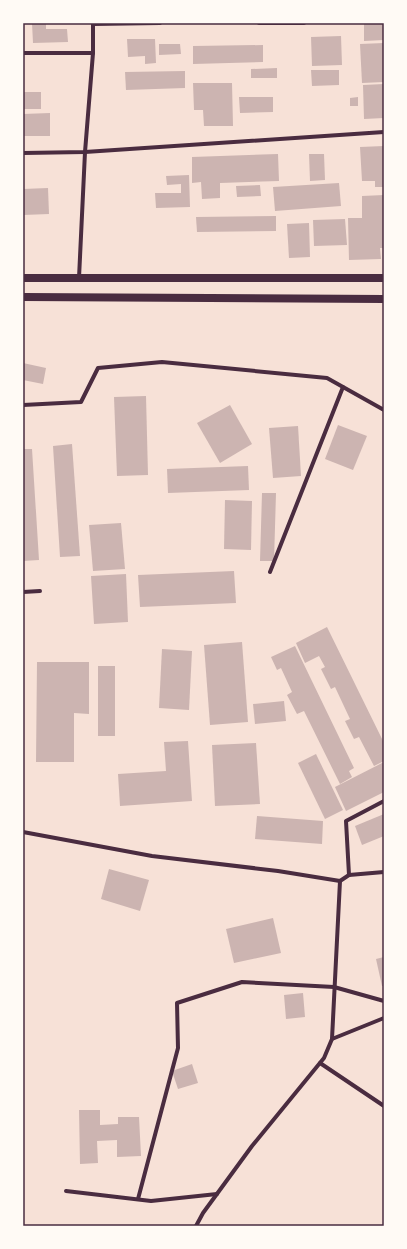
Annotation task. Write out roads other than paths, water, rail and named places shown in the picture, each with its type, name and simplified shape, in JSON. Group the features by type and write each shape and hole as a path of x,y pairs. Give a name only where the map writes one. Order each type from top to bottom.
{"main road":[{"path":"23,278 384,278"},
{"path":"23,297 384,298"}],"street":[{"path":"79,278 85,152 93,53 93,24 160,23"},
{"path":"259,23 304,23"},
{"path":"23,53 93,53"},
{"path":"23,153 85,152 384,132"},
{"path":"23,405 81,402 98,368 162,362 327,378 384,410"},
{"path":"270,572 343,387"},
{"path":"23,592 40,591"},
{"path":"349,875 346,821 384,801"},
{"path":"23,832 152,856 278,871 340,881 349,875 384,872"},
{"path":"196,1226 203,1213 252,1146 324,1058 332,1039 340,881"},
{"path":"138,1199 178,1048 177,1003 242,982 334,987 384,1001"},
{"path":"332,1039 384,1018"},
{"path":"320,1063 384,1106"},
{"path":"66,1191 151,1201 217,1194"}]}
